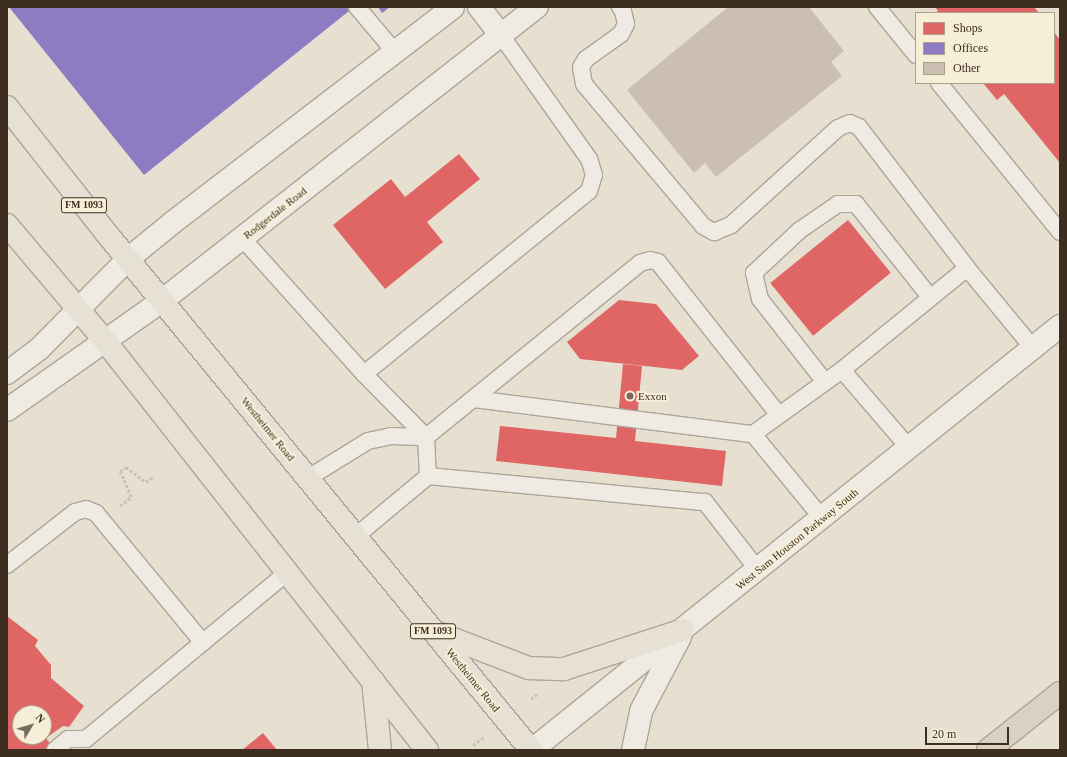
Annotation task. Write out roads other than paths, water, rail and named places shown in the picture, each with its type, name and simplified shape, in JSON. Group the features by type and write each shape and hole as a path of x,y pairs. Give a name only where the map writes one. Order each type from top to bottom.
{"highway":[{"path":"988,750 1060,693"}],"main road":[{"name":"Westheimer Road","path":"7,107 128,259 532,750"},
{"path":"7,225 105,341 427,750"},
{"path":"434,632 529,668 564,669 683,630"},
{"path":"373,681 380,750"}],"street":[{"path":"7,373 39,349 128,259 221,184 453,7"},
{"path":"479,7 501,35"},
{"name":"Rodgerdale Road","path":"7,410 163,300 537,7"},
{"name":"West Sam Houston Parkway South","path":"532,750 1060,326"},
{"path":"633,750 641,711 683,630"}],"lane":[{"path":"357,7 394,52"},
{"path":"620,7 624,11 626,24 620,34 586,58 581,67 584,84 703,226 714,232 730,225 838,128 850,123 859,127 967,268 1033,348"},
{"path":"877,7 915,54"},
{"path":"364,374 589,191 594,175 589,159 501,35"},
{"path":"940,84 1058,224"},
{"path":"825,382 760,299 754,273 800,230 838,204 856,204 930,297"},
{"path":"242,238 364,374 426,437 428,476"},
{"path":"308,478 368,441 391,436 426,437 640,263 650,260 658,262 779,415"},
{"path":"474,399 753,434 842,370 967,268"},
{"path":"842,370 909,448"},
{"path":"753,434 822,518"},
{"path":"356,536 428,476 705,502 758,570"},
{"path":"7,565 75,512 86,509 96,513 203,643"},
{"path":"55,750 68,739 90,740 287,573"}],"place":[{"name":"Exxon","path":"630,396"}]}
